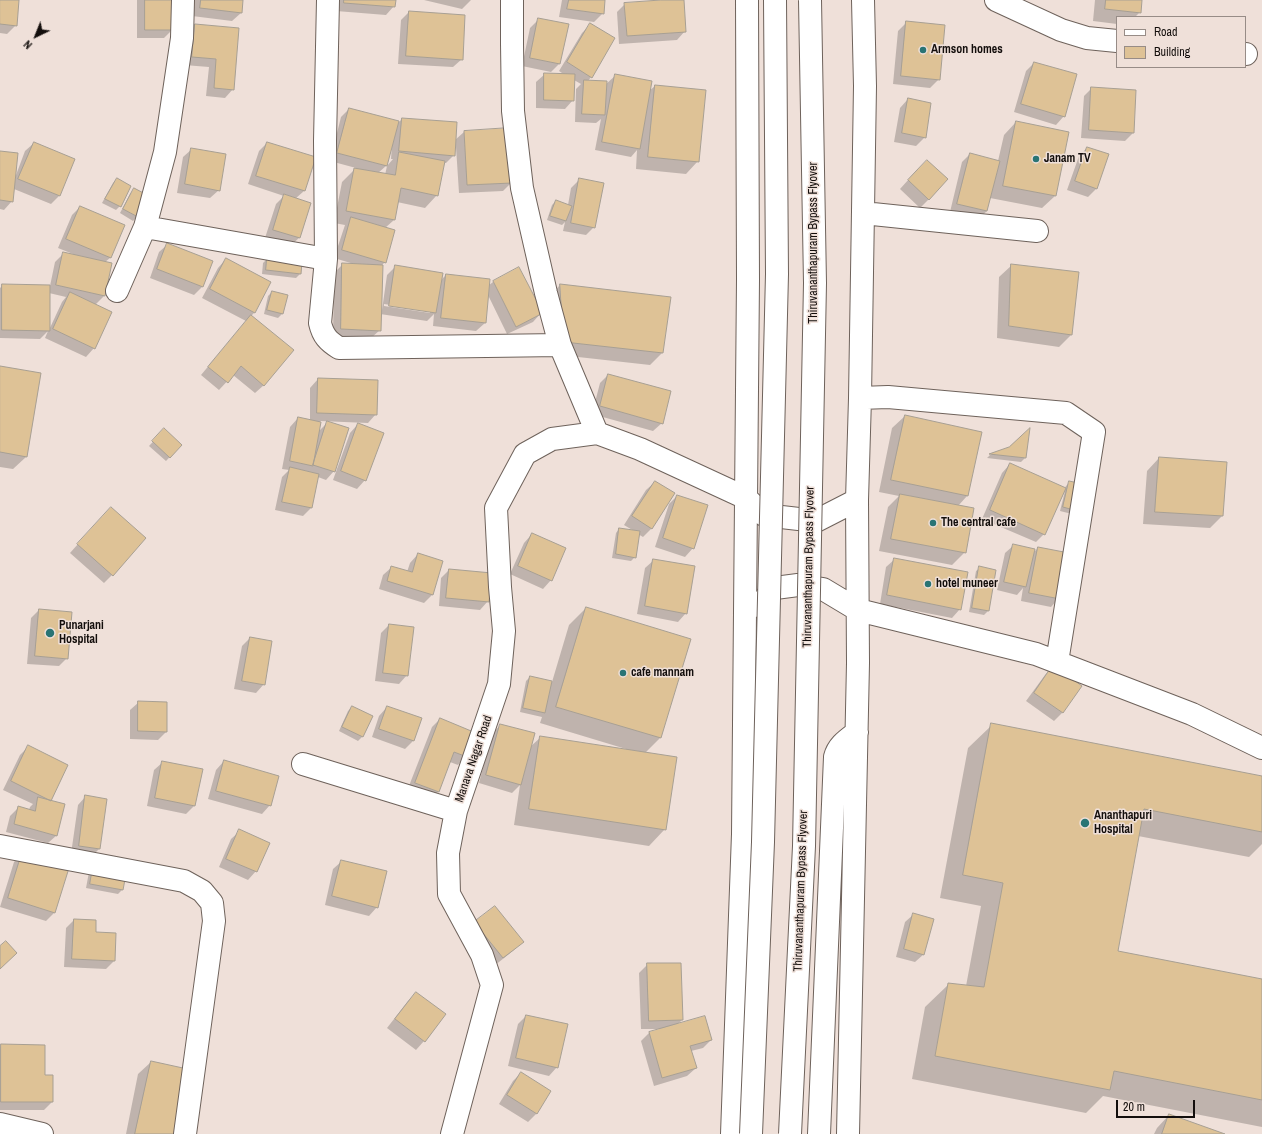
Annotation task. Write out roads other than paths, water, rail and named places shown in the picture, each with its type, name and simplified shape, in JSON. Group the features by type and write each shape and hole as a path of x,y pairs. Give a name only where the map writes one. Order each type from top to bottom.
{"main road":[{"path":"117,291 145,227 165,152 182,38 183,0"},
{"path":"328,0 325,141 326,258 320,323 322,332 330,342 339,348 560,345"},
{"path":"512,0 514,111 522,188 546,293 560,345 597,433 640,449 746,498 764,516 816,521 857,500"},
{"path":"732,1134 743,834 748,279 747,0"},
{"path":"751,1134 763,842 777,274 775,0"},
{"name":"Thiruvananthapuram Bypass Flyover","path":"790,1134 804,846 815,291 810,0"},
{"path":"848,1134 858,663 857,500 865,86 864,0"},
{"path":"996,0 1061,30 1087,38 1116,41"},
{"path":"862,213 1037,231"},
{"path":"145,227 326,258"},
{"path":"860,398 888,397 1066,413 1094,432 1057,662"},
{"name":"Manava Nagar Road","path":"452,1134 492,985 482,955 449,894 448,853 456,811 499,684 504,631 496,508 525,454 552,439 597,433"},
{"path":"745,620 775,588 798,585 823,589 858,610 1036,654 1192,714 1262,748"},
{"path":"819,1134 835,757 837,750 842,744 857,732"},
{"path":"303,764 456,811"},
{"path":"0,846 184,881 202,891 212,903 214,921 185,1134"},
{"path":"0,1124 42,1134"}],"place":[{"name":"Armson homes","path":"923,50"},
{"name":"Janam TV","path":"1036,159"},
{"name":"The central cafe","path":"933,523"},
{"name":"hotel muneer","path":"928,584"},
{"name":"Punarjani Hospital","path":"50,633"},
{"name":"cafe mannam","path":"623,673"},
{"name":"Ananthapuri Hospital","path":"1085,823"}]}
